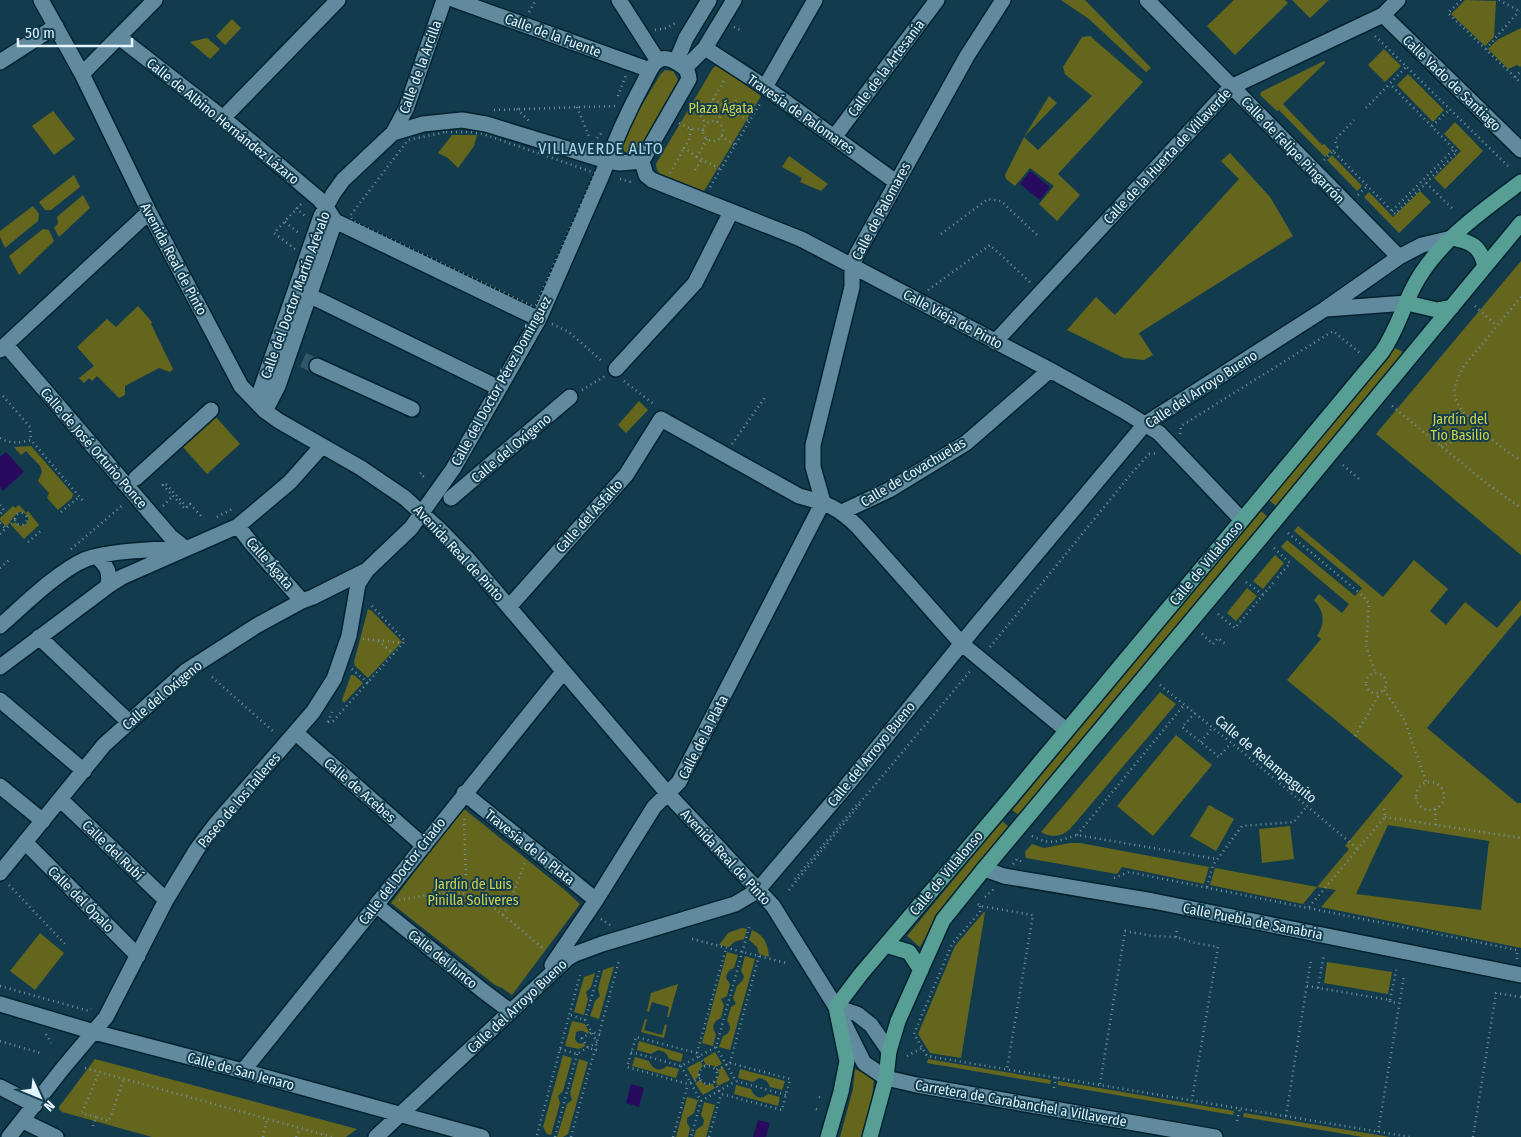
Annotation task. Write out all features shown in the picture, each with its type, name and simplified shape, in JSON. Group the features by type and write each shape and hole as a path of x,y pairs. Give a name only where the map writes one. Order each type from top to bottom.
{"main road":[{"name":"Calle de Villalonso","path":"836,1007 1382,352 1395,332 1413,287 1423,271 1452,238 1476,216 1521,182"},
{"name":"Calle de Villalonso","path":"870,1137 886,1078 889,1050 898,1021 943,920 1521,223"},
{"path":"1452,238 1468,241 1476,247 1482,254 1485,266"},
{"path":"1407,303 1437,310 1452,307"},
{"path":"886,945 909,952 920,970"},
{"path":"828,1137 842,1092 847,1061 836,1007"}],"street":[{"name":"Avenida Real de Pinto","path":"41,0 82,74 149,212 241,386 265,411 279,421 368,473 405,498 468,559 668,794 772,906 836,1007 864,1063 886,1078"},
{"path":"223,118 338,0"},
{"name":"Calle de la Arcilla","path":"393,133 400,124 406,110 444,0"},
{"name":"Calle de la Fuente","path":"455,0 631,64 654,66 665,58 681,65"},
{"path":"619,0 654,66"},
{"path":"681,65 686,38 709,0"},
{"path":"681,65 705,48 734,0"},
{"path":"765,92 815,0"},
{"name":"Calle de la Artesanía","path":"835,136 937,0"},
{"name":"Calle de Palomares","path":"823,502 813,467 813,445 852,287 852,266 896,182 967,56 1003,0"},
{"name":"Calle de Felipe Pingarrón","path":"1147,0 1398,257"},
{"name":"Calle de la Huerta de Villaverde","path":"995,342 1231,86 1383,15 1398,0"},
{"path":"82,74 153,1"},
{"name":"Calle Vado de Santiago","path":"1383,15 1521,150"},
{"path":"0,62 56,26"},
{"name":"Calle de Albino Hernández Lázaro","path":"119,37 223,118 326,207 334,221"},
{"name":"Travesía de Palomares","path":"705,48 765,92 835,136 896,182"},
{"path":"642,161 689,79 688,72 681,65"},
{"name":"Calle del Doctor Pérez Domínguez","path":"422,513 453,469 500,388 543,320 623,124 654,66"},
{"name":"Calle del Doctor Martín Arévalo","path":"265,411 278,386 288,355 321,216 343,180 393,133 423,124 462,120 523,134 607,161 620,163 642,161"},
{"name":"Calle Vieja de Pinto","path":"642,161 646,175 652,180 801,239 1050,370 1145,424 1159,433 1242,520"},
{"path":"3,347 149,212"},
{"path":"614,370 695,283 732,212"},
{"path":"334,221 543,320"},
{"name":"Calle del Doctor Martín Arévalo","path":"301,295 334,221"},
{"name":"Calle del Arroyo Bueno","path":"376,1137 542,981 574,954 735,904 758,891 1145,424 1325,309 1398,257 1422,245 1452,238"},
{"path":"301,295 500,388"},
{"name":"Calle del Arroyo Bueno","path":"1325,309 1407,303"},
{"name":"Calle de José Ortuño Ponce","path":"3,347 170,536 184,548"},
{"path":"317,366 412,409"},
{"name":"Calle de Covachuelas","path":"842,512 889,490 966,442 1050,370"},
{"name":"Calle del Oxígeno","path":"451,498 570,398"},
{"path":"136,478 211,410"},
{"path":"658,413 724,454 799,496 823,502 842,512 858,527 962,644 1066,730"},
{"name":"Calle del Asfalto","path":"509,606 626,475 658,413"},
{"path":"0,667 122,577 184,548 238,526 290,482 322,446"},
{"path":"453,469 480,474"},
{"name":"Calle de la Plata","path":"542,981 596,900 654,807 679,782 823,502"},
{"name":"Paseo de los Talleres","path":"9,1137 109,1011 166,900 214,825 314,712 334,679 349,636 358,584 367,570 411,528 422,513"},
{"name":"Calle Ágata","path":"238,526 302,601"},
{"path":"0,626 61,575 85,560 154,548 184,548"},
{"path":"97,557 106,565 109,571 108,586"},
{"name":"Calle del Oxígeno","path":"1,875 25,842 104,746 186,671 256,626 302,601 367,570"},
{"path":"40,637 129,722"},
{"name":"Calle del Doctor Criado","path":"243,1071 424,846 464,793 563,672"},
{"path":"0,700 84,771"},
{"name":"Calle de Acebes","path":"296,733 424,846"},
{"path":"0,786 42,821"},
{"name":"Travesía de la Plata","path":"464,793 596,900"},
{"name":"Calle del Rubí","path":"60,799 166,900"},
{"name":"Calle del Ópalo","path":"25,842 138,956"},
{"name":"Calle Puebla de Sanabria","path":"984,869 1004,876 1153,901 1521,976"},
{"name":"Calle del Junco","path":"376,905 510,1011"},
{"name":"Calle de San Jenaro","path":"0,1004 94,1032 482,1137"},
{"path":"836,1007 857,1014 871,1025 889,1050"},
{"name":"Carretera de Carabanchel a Villaverde","path":"886,1078 1215,1137"},
{"path":"0,1087 35,1105"},
{"path":"23,1121 56,1137"}],"path":[{"path":"527,15 536,0"},
{"path":"1461,0 1448,13 1521,83"},
{"path":"1486,49 1520,12 1499,0"},
{"path":"653,30 668,28 681,19"},
{"path":"736,27 740,30"},
{"path":"1373,34 1508,166"},
{"path":"612,113 631,64"},
{"path":"1366,108 1406,67"},
{"path":"1515,78 1521,71"},
{"path":"700,114 708,108 725,78"},
{"path":"1333,151 1395,214 1424,181 1457,152 1390,84"},
{"path":"706,194 765,92"},
{"path":"713,99 749,121"},
{"path":"731,110 737,100"},
{"path":"517,109 614,106"},
{"path":"687,106 700,114 706,124"},
{"path":"577,107 592,146 606,126"},
{"path":"717,122 725,107"},
{"path":"1432,126 1450,109"},
{"path":"1319,155 1324,160 1337,147 1335,140 1354,120"},
{"path":"674,129 678,122 691,129 704,129"},
{"path":"706,124 717,122"},
{"path":"707,139 716,140 721,136 722,128 717,122"},
{"path":"706,124 704,134 707,139"},
{"path":"666,179 689,140 691,129"},
{"path":"350,216 408,140 427,135 458,132 483,134 595,173"},
{"path":"721,136 735,145"},
{"path":"697,156 707,139"},
{"path":"684,148 720,169"},
{"path":"695,170 702,159"},
{"path":"1424,181 1452,208"},
{"path":"1364,201 1358,194 1367,186"},
{"path":"941,234 988,199 1001,201 1038,236"},
{"path":"296,250 274,233 301,203"},
{"path":"296,208 307,218"},
{"path":"284,222 301,235"},
{"path":"922,294 990,245 1041,292"},
{"path":"1521,297 1464,366 1456,379 1455,396 1461,410 1512,455 1521,460"},
{"path":"1475,306 1497,326"},
{"path":"543,320 569,332 614,370 658,413"},
{"path":"1180,434 1181,426 1334,330 1360,353"},
{"path":"570,398 614,370"},
{"path":"3,396 30,427 31,440 83,500"},
{"path":"724,454 766,396"},
{"path":"1392,406 1485,482 1521,508"},
{"path":"1441,446 1484,431"},
{"path":"0,438 22,443 31,440"},
{"path":"990,646 1148,454 1160,453"},
{"path":"1343,465 1359,479"},
{"path":"421,473 424,477"},
{"path":"188,507 164,483 162,485 185,509 188,507 190,504 202,517"},
{"path":"61,512 79,496"},
{"path":"168,513 162,507 173,496"},
{"path":"0,505 4,510 0,514"},
{"path":"214,519 237,506"},
{"path":"0,534 15,520 18,514 22,513 27,518 24,525 20,525 15,520"},
{"path":"0,522 6,529"},
{"path":"28,542 43,529"},
{"path":"1288,533 1369,603 1366,646 1375,672"},
{"path":"1218,614 1235,628 1264,596 1290,563 1274,548"},
{"path":"0,568 10,559"},
{"path":"1246,582 1264,596"},
{"path":"328,722 333,722 405,641 364,599"},
{"path":"1202,634 1213,644 1218,638 1225,644"},
{"path":"359,638 403,643"},
{"path":"378,641 394,654"},
{"path":"351,668 368,682"},
{"path":"789,890 970,670 978,668"},
{"path":"1355,736 1387,682 1382,674 1375,672 1369,676 1366,684 1371,692 1380,693"},
{"path":"212,677 274,732"},
{"name":"Calle de Relampaguito","path":"1160,685 1359,850"},
{"path":"1384,690 1405,721 1426,782"},
{"path":"1077,835 1184,705"},
{"path":"1195,713 1182,727 1219,757 1231,743"},
{"path":"1200,742 1212,728"},
{"path":"1426,782 1440,785 1444,791 1445,798 1441,805 1435,809 1428,810 1421,807 1417,801 1416,794 1426,782"},
{"path":"795,879 864,798"},
{"path":"1207,887 1213,865 1242,826 1294,822 1307,806"},
{"path":"1309,907 1385,817 1384,806"},
{"path":"1435,809 1436,826"},
{"path":"1385,817 1521,838"},
{"path":"464,818 466,882 470,895"},
{"path":"1032,836 1044,842 1058,841 1077,835 1217,859"},
{"path":"503,915 508,908 526,858"},
{"path":"1017,859 1023,863 1032,864"},
{"path":"1106,876 1115,878 1128,872 1309,907 1517,950 1516,959 1521,960"},
{"path":"1,875 65,944"},
{"path":"399,900 451,892 470,895 503,915 546,950"},
{"path":"1007,1069 1033,915 979,905 980,912 952,944 914,1034 927,1056 1410,1137"},
{"path":"597,916 614,928"},
{"path":"631,1052 681,1066 716,1047 750,924"},
{"path":"1176,937 1177,929"},
{"path":"1100,1084 1125,931 1153,936 1176,937 1218,947 1192,1100"},
{"path":"692,939 786,963"},
{"path":"697,1053 726,948"},
{"path":"1318,988 1324,954"},
{"path":"730,1063 759,956"},
{"path":"1286,1116 1311,959"},
{"path":"571,1137 597,1042 601,1034 619,961"},
{"path":"1390,1000 1397,966"},
{"path":"597,1042 586,1020 600,968"},
{"path":"537,1135 580,975"},
{"path":"1378,1132 1404,976"},
{"path":"0,986 89,1011 94,1006"},
{"path":"1307,986 1390,1000 1390,1002 1399,1004"},
{"path":"1473,1137 1496,993 1521,998"},
{"path":"570,1015 586,1020"},
{"path":"596,1050 588,1048 582,1038 592,1032 601,1034"},
{"path":"700,1078 689,1084 627,1067 627,1058 636,1037 697,1053 705,1066"},
{"path":"0,1041 40,1054"},
{"path":"560,1049 577,1054 597,1042"},
{"path":"630,1042 634,1043"},
{"path":"716,1047 736,1081 786,1095"},
{"path":"907,1056 922,1048"},
{"path":"554,1137 577,1054"},
{"path":"714,1082 720,1092 782,1110 789,1090 790,1080 730,1063 716,1070"},
{"path":"681,1066 689,1084 701,1101"},
{"path":"705,1066 711,1066 716,1070 718,1075 714,1082 706,1084 700,1078 700,1070 705,1066"},
{"path":"85,1068 332,1137"},
{"path":"100,1072 82,1113 109,1120 124,1078"},
{"path":"1054,1088 1056,1077"},
{"path":"691,1137 701,1101 720,1092 736,1081"},
{"path":"673,1137 689,1084"},
{"path":"709,1137 720,1092"},
{"path":"1237,1120 1240,1108"},
{"path":"93,1126 96,1117"},
{"path":"263,1137 268,1119"},
{"path":"296,1137 300,1128"}],"green space":[{"path":"1061,0 1085,0 1151,68 1146,72 1089,19"},
{"path":"1234,0 1285,0 1288,3 1235,55 1207,26"},
{"path":"1292,0 1329,0 1310,18"},
{"path":"1465,0 1496,1 1494,37 1485,46 1451,14"},
{"path":"232,19 241,28 225,45 216,36"},
{"path":"1521,28 1521,66 1517,65 1508,69 1488,49 1497,40"},
{"path":"1090,36 1143,82 1058,174 1080,195 1057,221 1039,204 1054,186 1030,168 1015,186 1006,179 1005,175 1024,137 1038,150 1092,96 1065,74 1063,67 1082,37"},
{"path":"207,38 220,49 210,59 190,42"},
{"path":"1384,49 1401,66 1385,82 1368,65"},
{"path":"1324,61 1325,63 1283,104 1322,145 1324,144 1331,151 1325,157 1279,110 1277,111 1260,95 1261,92"},
{"name":"Plaza Ágata","path":"720,66 761,96 704,191 660,174 656,164 713,68"},
{"path":"665,70 673,71 678,79 678,83 641,148 636,153 629,154 621,146 627,130 660,75"},
{"path":"1408,74 1444,110 1433,122 1397,85"},
{"path":"1049,96 1057,103 1024,137"},
{"path":"53,111 75,139 54,155 32,126"},
{"path":"1455,122 1483,151 1445,189 1434,178 1461,151 1444,134"},
{"path":"452,135 477,135 474,146 458,168 448,158 438,153"},
{"path":"1230,153 1270,197 1293,236 1139,333 1153,355 1144,360 1124,358 1067,330 1096,297 1115,315 1239,179 1221,161"},
{"path":"1332,155 1362,186 1357,191 1327,160"},
{"path":"789,156 828,184 821,191 800,182 802,178 782,167"},
{"path":"74,175 80,187 51,210 45,210 39,202"},
{"path":"1420,191 1431,202 1399,233 1364,197 1369,192 1393,217"},
{"path":"83,195 90,208 59,237 54,228 58,223 57,217"},
{"path":"33,206 39,214 38,221 5,248 0,237 0,231"},
{"path":"43,229 49,230 54,241 19,275 9,256"},
{"name":"Jardín del Tío Basilio","path":"1521,261 1521,555 1376,434"},
{"path":"138,306 152,322 151,324 173,369 170,372 159,368 125,386 125,395 119,398 97,376 92,381 89,378 84,383 79,378 94,366 77,347 107,319 116,327"},
{"path":"1395,348 1403,352 1276,506 1269,500"},
{"path":"639,401 648,410 626,433 618,425"},
{"path":"215,416 240,444 207,474 182,446"},
{"path":"31,446 73,494 72,498 58,510 47,498 49,493 38,481 42,472 40,466 26,451 21,455 14,447"},
{"path":"19,505 26,513 28,511 39,525 24,539 11,525 15,522 20,526 25,525 28,520 26,514 18,513 6,527 0,520 13,506 15,508"},
{"path":"1261,511 1268,517 1019,815 1012,810"},
{"path":"1298,526 1383,597 1414,560 1448,589 1430,611 1446,625 1465,602 1497,628 1521,600 1521,615 1427,728 1517,803 1521,803 1521,948 1321,907 1336,890 1317,887 1349,849 1345,846 1403,776 1287,680 1321,639 1317,636 1322,626 1323,617 1320,608 1314,600 1319,594 1342,613 1349,604 1281,547 1287,540 1355,596 1362,588 1294,531","holes":["1388,825 1489,841 1481,910 1356,894"]},
{"path":"1275,555 1284,563 1263,589 1253,581"},
{"path":"1247,588 1257,596 1236,621 1227,613"},
{"path":"368,609 402,642 368,678 355,666 354,662"},
{"path":"351,675 354,675 363,683 344,703 342,700"},
{"path":"1160,692 1176,704 1070,829 1056,836 1041,832"},
{"path":"1176,735 1212,765 1153,836 1117,806"},
{"path":"1209,805 1234,819 1216,851 1190,836"},
{"name":"Jardín de Luis Pinilla Soliveres","path":"463,808 580,904 512,995 495,985 391,903"},
{"path":"1002,821 1009,827 947,901 920,947 907,936"},
{"path":"1290,826 1294,859 1262,863 1259,829"},
{"path":"1080,843 1209,867 1204,884 1122,867 1117,874 1026,858 1025,852 1032,844 1044,848"},
{"path":"1215,868 1317,887 1303,904 1210,885"},
{"path":"984,912 961,1058 930,1053 918,1034 955,946"},
{"path":"742,928 747,929 744,939 734,942 729,947 719,945 728,933"},
{"path":"752,930 760,934 765,941 769,957 759,954 757,947 749,940"},
{"path":"40,933 64,953 35,990 10,971"},
{"path":"727,952 738,955 734,968 726,976 730,984 727,996 721,999 724,1005 721,1018 714,1025 716,1034 713,1046 702,1043"},
{"path":"745,956 755,959 730,1050 719,1047 723,1036 730,1030 727,1020 731,1007 736,1004 733,998 737,986 743,980 744,976 741,971"},
{"path":"1327,962 1392,972 1388,994 1324,983"},
{"path":"614,966 599,1019 590,1016 595,1001 600,996 598,989 603,970"},
{"path":"595,973 591,987 586,992 588,999 584,1015 574,1012 584,977"},
{"path":"678,984 669,1017 667,1017 669,1007 652,1002 649,1012 647,1011 651,993"},
{"path":"645,1019 647,1019 644,1030 662,1035 665,1024 667,1025 664,1038 641,1032"},
{"path":"572,1021 585,1024 589,1032 587,1034 582,1031 576,1032 575,1039 577,1043 584,1043 585,1046 579,1049 565,1046"},
{"path":"639,1041 683,1054 681,1062 669,1059 660,1050 651,1054 637,1050"},
{"path":"715,1052 722,1064 716,1067 706,1065 703,1059"},
{"path":"563,1055 572,1058 563,1091 558,1096 560,1103 551,1135 547,1134 543,1127"},
{"path":"635,1057 649,1061 652,1066 659,1070 667,1066 679,1069 676,1078 632,1066"},
{"path":"95,1059 357,1129 346,1137 152,1137 62,1112 59,1107"},
{"path":"579,1059 588,1062 568,1134 563,1137 557,1137 567,1104 572,1100 570,1093"},
{"path":"928,1059 1051,1080 1050,1084 927,1063"},
{"path":"700,1061 703,1066 699,1070 698,1077 694,1080 687,1068"},
{"path":"723,1067 730,1080 718,1086 716,1082 719,1075 718,1070"},
{"path":"740,1069 785,1081 782,1090 770,1087 761,1078 753,1082 738,1078"},
{"path":"855,1069 874,1078 872,1099 864,1137 840,1137 853,1089"},
{"path":"700,1080 705,1085 713,1084 715,1088 703,1095 695,1083"},
{"path":"1058,1081 1234,1111 1233,1115 1058,1085"},
{"path":"736,1085 751,1089 760,1098 768,1094 780,1097 778,1106 734,1094"},
{"path":"687,1097 698,1100 694,1113 687,1118 690,1128 688,1137 676,1137"},
{"path":"704,1102 715,1105 706,1137 694,1137 696,1130 703,1125 704,1120 701,1115"},
{"path":"1244,1113 1390,1137 1363,1137 1243,1117"}],"shaded area":[{"path":"1030,171 1050,187 1040,200 1020,184"},
{"path":"6,452 24,472 3,491 0,487 0,457"},
{"path":"631,1084 644,1088 639,1107 626,1103"},
{"path":"758,1120 770,1123 766,1137 753,1137"}],"tunnel":[{"path":"303,360 317,366"}],"district":[{"name":"VILLAVERDE ALTO","path":"601,148"}]}
